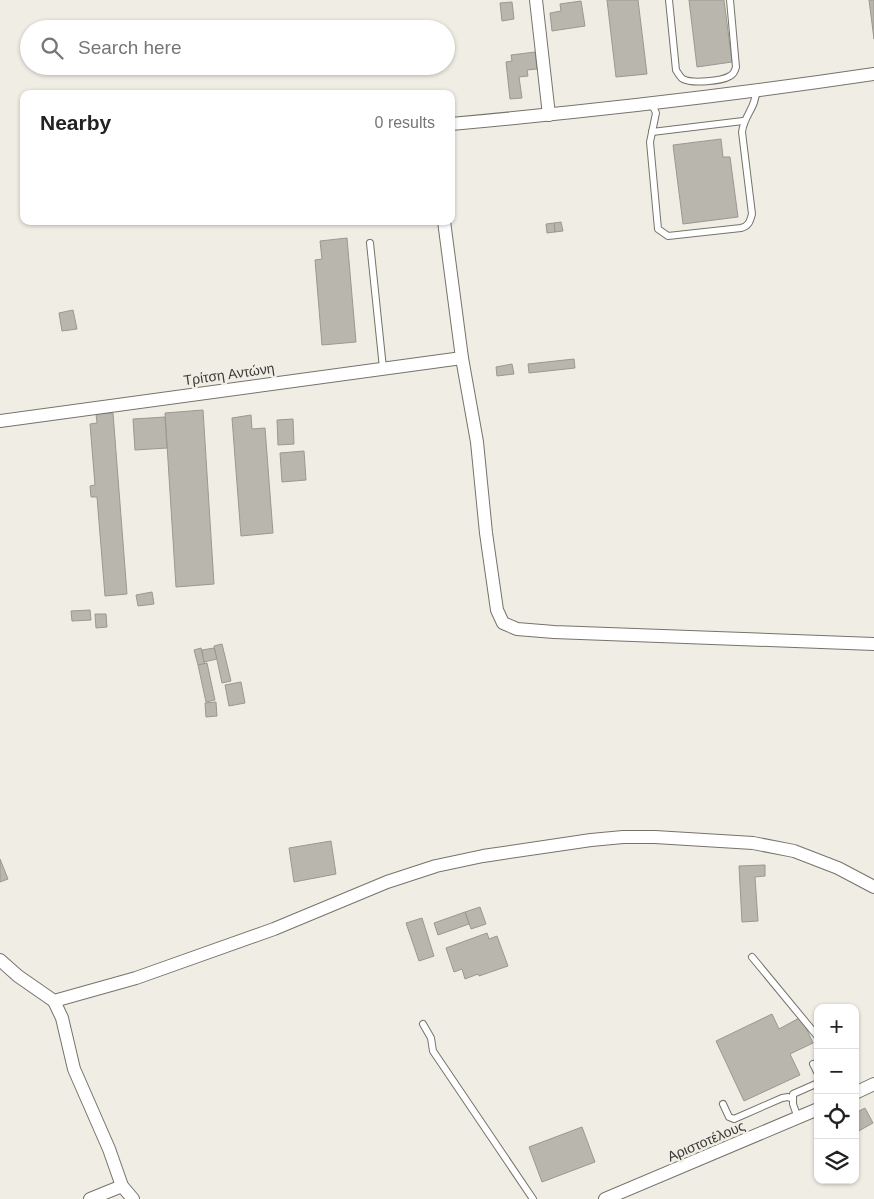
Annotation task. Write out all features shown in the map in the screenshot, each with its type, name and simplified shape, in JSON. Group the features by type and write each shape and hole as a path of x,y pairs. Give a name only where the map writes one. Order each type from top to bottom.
{"street":[{"path":"536,0 549,115"},
{"path":"455,124 652,104 874,74"},
{"path":"445,225 462,358 477,442 486,533 497,610 503,622 517,629 554,632 874,644"},
{"name":"Τρίτση Αντώνη","path":"0,421 462,358"},
{"path":"54,1001 136,978 274,929 387,882 436,866 483,856 591,840 622,837 654,837 753,843 794,851 838,868 874,887"},
{"path":"1,963 54,1001 62,1018 74,1069 109,1149 122,1186 133,1199"},
{"path":"859,1088 874,1084"},
{"name":"Αριστοτέλους","path":"605,1199 814,1112"},
{"path":"90,1199 122,1186"}],"lane":[{"path":"669,0 676,70 679,75 688,81 711,81 729,77 735,72 730,0"},
{"path":"711,81 714,96"},
{"path":"652,104 656,113 650,142 658,229 668,236 741,228 746,227 750,222 752,214 742,132 744,121 756,100 756,91"},
{"path":"652,132 744,121"},
{"path":"370,243 382,368"},
{"path":"752,957 814,1032"},
{"path":"423,1024 431,1038 432,1052 533,1199"},
{"path":"798,1118 793,1094 814,1085"},
{"path":"723,1104 729,1117 734,1119 782,1098 788,1097 793,1099"}],"building":[{"path":"607,0 638,0 647,74 616,77"},
{"path":"689,0 724,0 732,62 697,67"},
{"path":"869,0 874,0 874,39"},
{"path":"581,1 585,26 552,31 550,13 561,11 560,4"},
{"path":"512,2 514,19 502,21 500,3"},
{"path":"535,52 537,69 527,70 528,76 519,77 522,98 510,99 506,62 512,61 511,55"},
{"path":"721,139 723,157 730,157 738,217 683,224 673,145"},
{"path":"561,222 563,231 555,232 554,223"},
{"path":"554,223 555,232 547,233 546,224"},
{"path":"347,238 356,342 322,345 315,260 322,259 320,241"},
{"path":"73,310 77,329 62,331 59,313"},
{"path":"574,359 575,368 529,373 528,364"},
{"path":"512,364 514,374 497,376 496,367"},
{"path":"203,410 214,584 176,587 165,413"},
{"path":"113,413 127,594 105,596 97,497 91,497 90,486 95,485 90,424 97,423 96,414"},
{"path":"251,415 252,429 265,428 273,533 241,536 232,418"},
{"path":"165,417 167,448 135,450 133,419"},
{"path":"293,419 294,444 278,445 277,420"},
{"path":"304,451 306,480 282,482 280,453"},
{"path":"152,592 154,604 138,606 136,595"},
{"path":"90,610 91,620 72,621 71,611"},
{"path":"95,614 106,614 107,627 96,628"},
{"path":"222,644 231,681 222,683 214,646"},
{"path":"201,648 205,664 198,665 194,650"},
{"path":"214,648 217,659 204,662 202,650"},
{"path":"207,663 215,700 206,702 198,665"},
{"path":"241,682 245,703 229,706 225,685"},
{"path":"216,702 217,716 206,717 205,703"},
{"path":"331,841 336,874 294,882 289,848"},
{"path":"0,859 8,879 0,882"},
{"path":"765,865 765,876 755,877 758,921 742,922 739,866"},
{"path":"480,907 486,924 471,929 465,912"},
{"path":"465,912 469,924 438,935 434,923"},
{"path":"422,918 434,956 419,961 406,923"},
{"path":"487,933 489,939 497,936 508,966 465,979 462,969 454,972 446,948"},
{"path":"772,1014 779,1029 801,1017 813,1043 790,1054 800,1075 744,1101 716,1041"},
{"path":"865,1108 873,1123 859,1131 859,1111"},
{"path":"582,1127 595,1162 542,1182 529,1147"}]}
